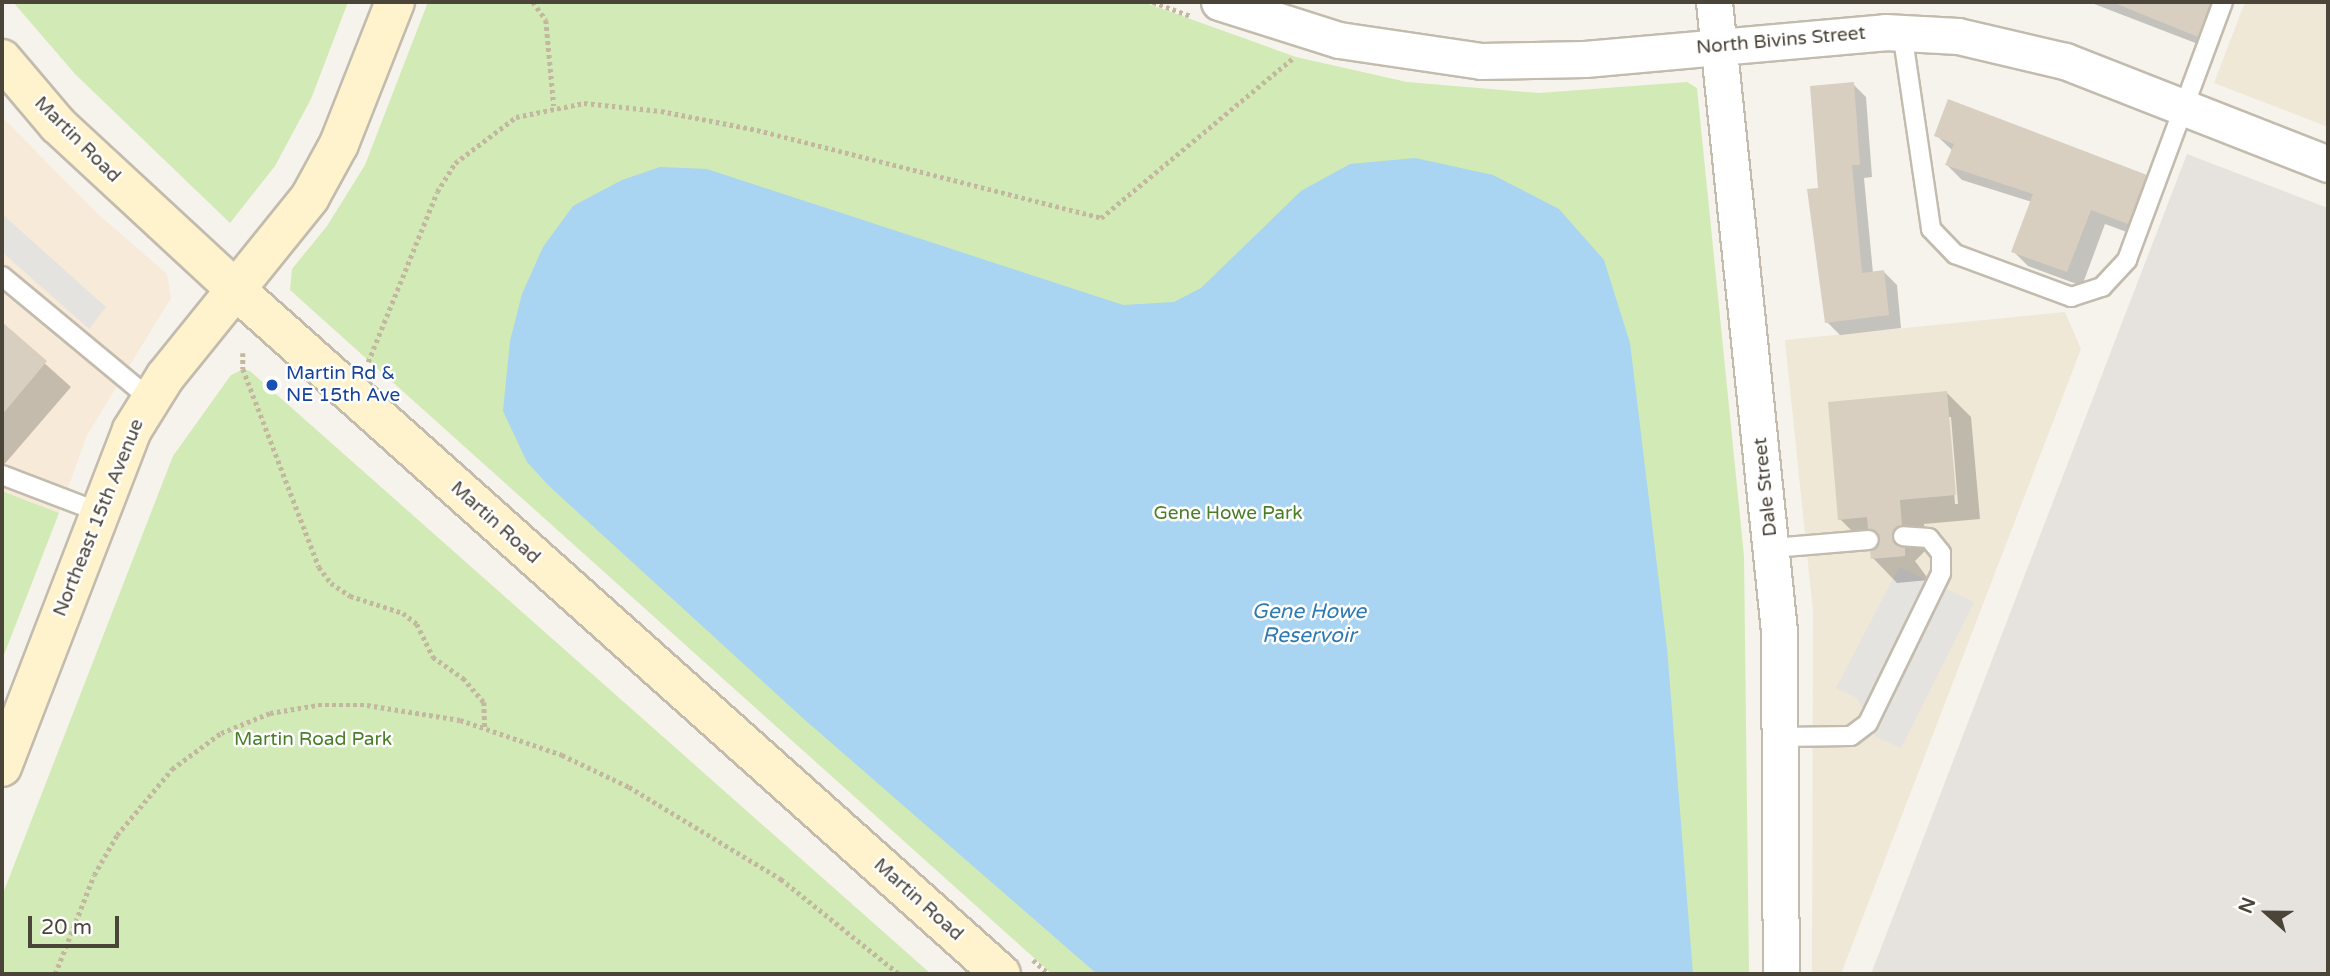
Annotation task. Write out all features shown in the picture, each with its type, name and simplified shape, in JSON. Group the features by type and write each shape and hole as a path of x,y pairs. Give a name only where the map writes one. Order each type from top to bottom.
{"street":[{"name":"Northeast 15th Avenue","path":"2,767 99,512 150,399 294,219 327,169 395,2"},
{"name":"Dale Street","path":"1714,2 1773,548 1780,737 1781,974"},
{"name":"North Bivins Street","path":"1210,11 1339,40 1482,61 1559,61 1902,32 1958,36 2035,51 2328,164"},
{"name":"Martin Road","path":"2,59 58,125 236,290 1014,965"}],"lane":[{"path":"1902,32 1931,229 1955,254 2071,297 2102,287 2127,260 2223,2"},
{"path":"2,276 150,399"},
{"path":"2,475 99,512"},
{"path":"1780,737 1851,736 1868,723 1941,573 1941,553 1929,538 1903,536"},
{"path":"1773,548 1869,540"}],"path":[{"path":"533,2 547,20 554,106"},
{"path":"1153,2 1210,11"},
{"path":"356,357 366,366 419,230 455,163 516,117 554,106 584,103 648,110 757,130 1101,218 1299,53 1286,49"},
{"path":"243,353 243,369 319,567 331,583 350,596 403,613 417,624 433,657 463,678 484,702 485,728"},
{"path":"55,974 94,875 117,835 172,769 221,733 270,713 318,705 404,710 485,728 562,755 702,828 781,879 899,974"},
{"path":"1014,965 1049,974"}],"shaded area":[{"path":"2245,2 2328,2 2328,127 2214,83"},
{"path":"2,117 99,215 167,274 171,298 87,435 59,513 2,491"},
{"path":"2187,154 2328,208 2328,974 1871,974"},
{"path":"2,214 106,307 89,329 2,252"},
{"path":"2065,312 2081,349 1841,974 1812,974 1813,612 1785,340"},
{"path":"1899,567 1974,602 1901,748 1876,737 1857,698 1836,688"}],"green space":[{"path":"13,2 348,2 311,99 275,166 230,223 75,74"},
{"name":"Gene Howe Reservoir","path":"428,2 1143,2 1296,57 1407,82 1539,93 1687,82 1697,88 1744,556 1749,974 1052,974 290,290 292,269 327,226 365,165"},
{"name":"Martin Road Park","path":"243,369 250,371 931,974 2,974 2,896 173,456 231,375"},
{"path":"2,491 59,513 2,660"}],"water":[{"name":"Gene Howe Reservoir","path":"1415,158 1493,175 1559,209 1604,260 1630,343 1667,648 1693,974 1097,974 805,720 549,486 527,462 503,411 510,341 522,294 543,247 573,206 622,180 660,167 707,169 1123,305 1174,302 1201,288 1301,191 1350,164"}],"building":[{"path":"2112,2 2211,2 2198,37"},
{"path":"1854,82 1860,165 1852,165 1862,273 1884,270 1889,315 1825,323 1807,189 1818,188 1810,86"},
{"path":"1948,99 2147,175 2128,224 2091,210 2067,272 2011,252 2033,194 1945,165 1954,144 1934,136"},
{"path":"2,322 47,361 2,415"},
{"path":"1947,391 1956,495 1900,500 1902,525 1892,536 1896,545 1905,548 1905,556 1871,559 1870,551 1880,538 1868,529 1867,517 1838,520 1828,402"}],"place":[{"name":"Martin Rd & NE 15th Ave","path":"272,385"}],"park label":[{"name":"Gene Howe Park","path":"1228,514"}]}
